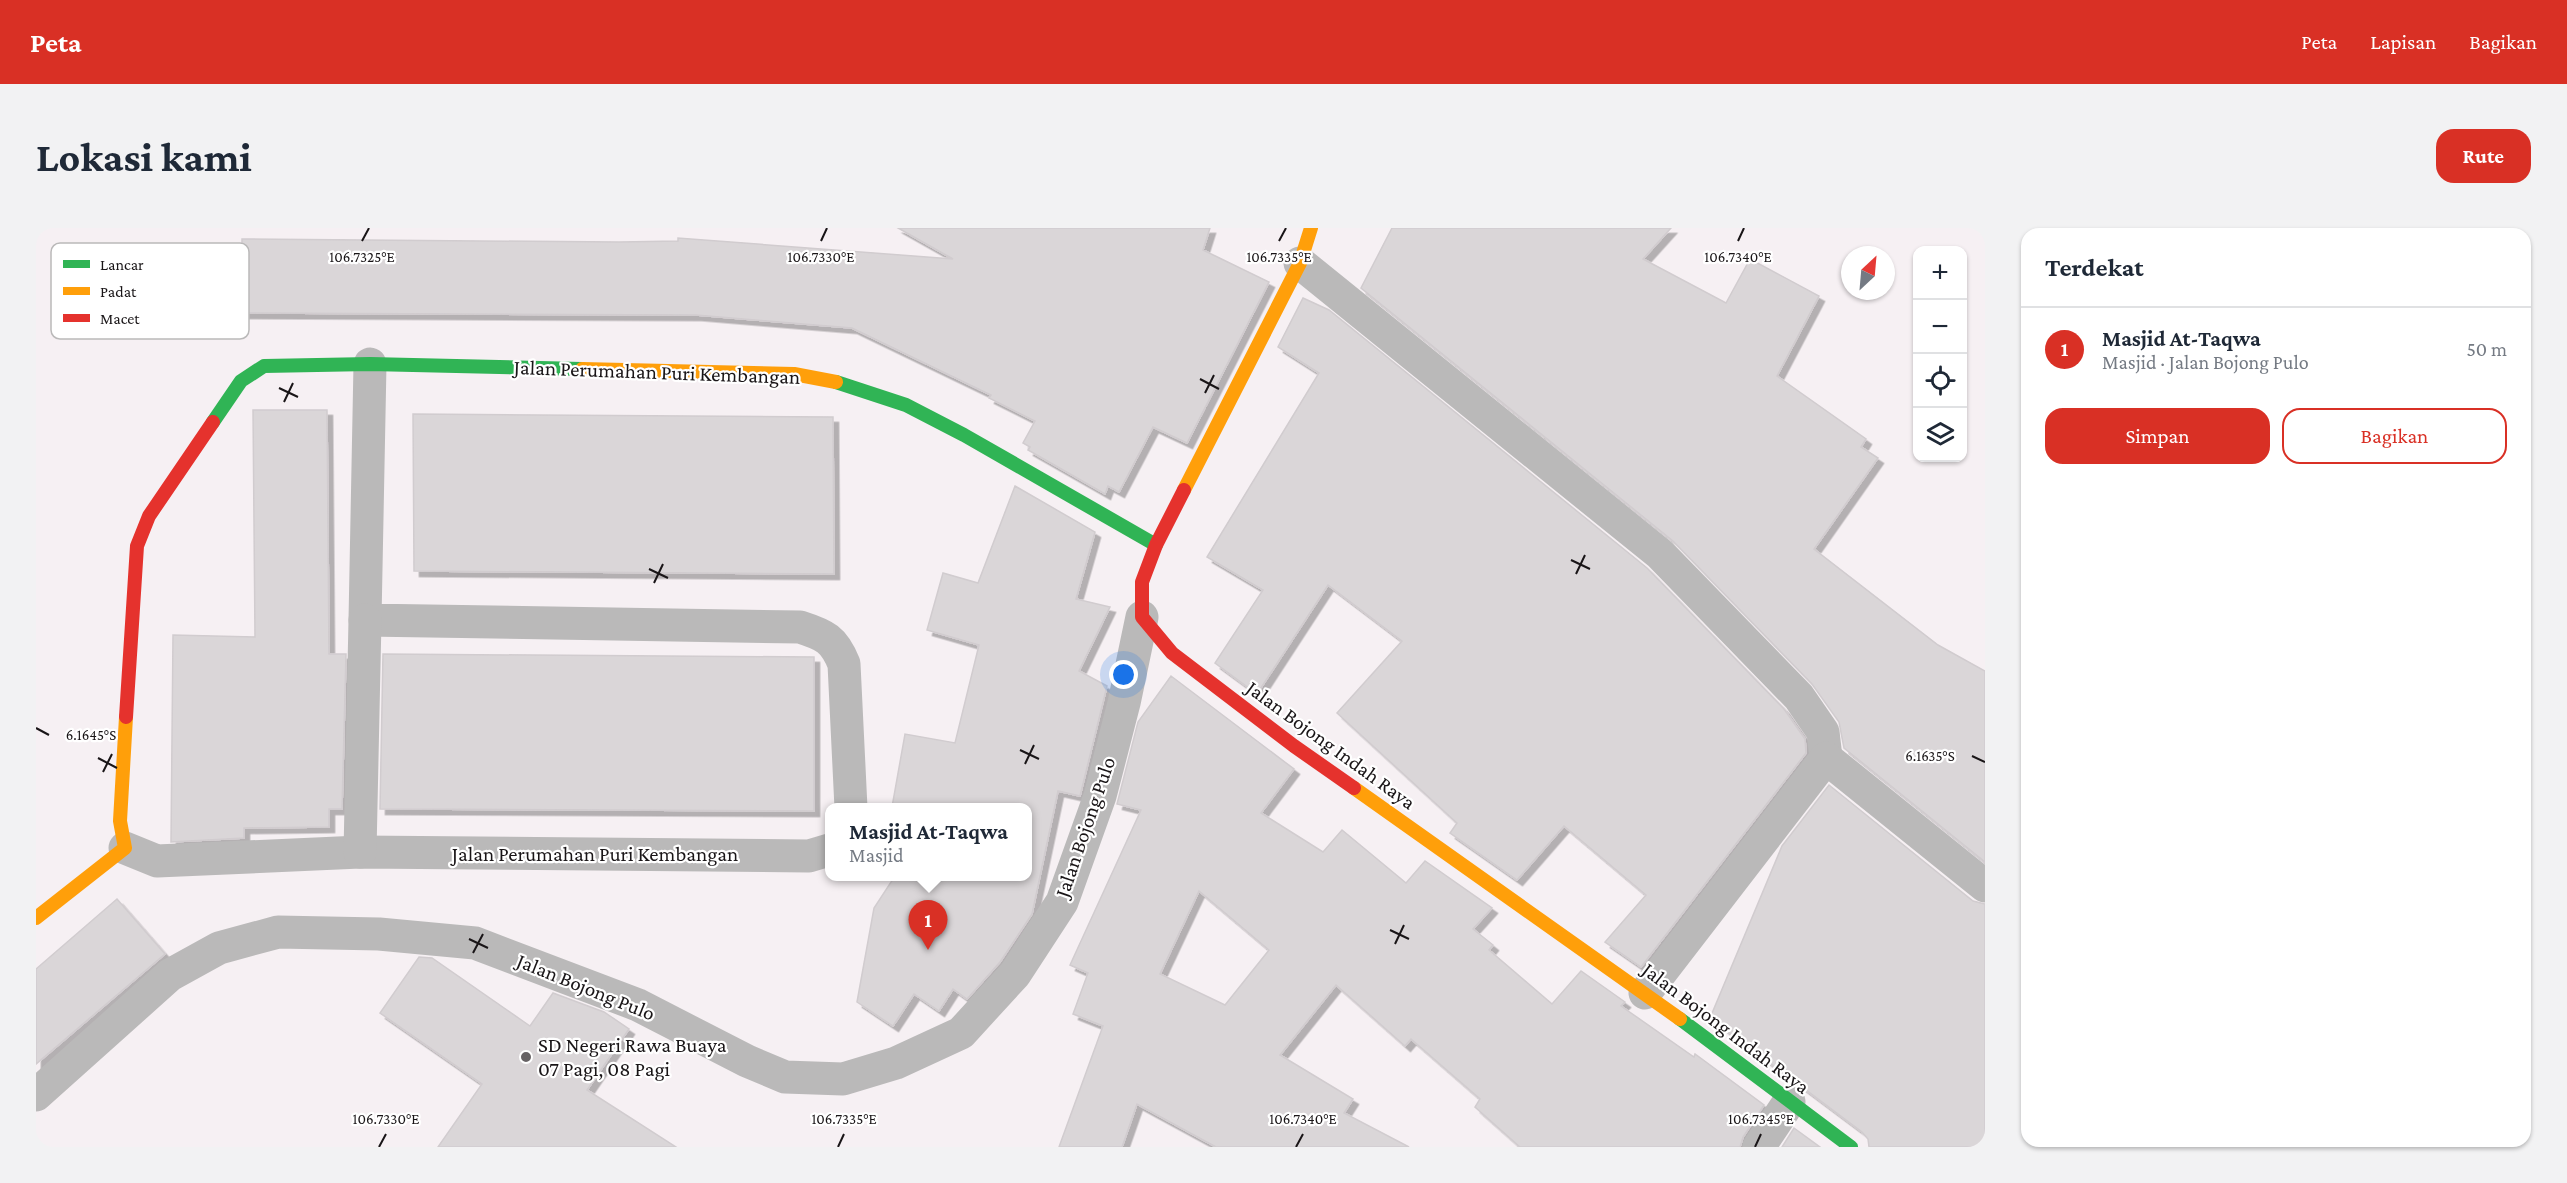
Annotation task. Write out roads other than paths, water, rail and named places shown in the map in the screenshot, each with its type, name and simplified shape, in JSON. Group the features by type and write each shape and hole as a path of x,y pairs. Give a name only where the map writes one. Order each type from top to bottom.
{"street":[{"path":"1142,617 1142,582 1156,545 1300,263 1311,228"},
{"path":"1300,263 1660,554 1799,697 1823,732 1826,758 1645,993"},
{"path":"360,852 370,364"},
{"name":"Jalan Perumahan Puri Kembangan","path":"825,851 809,856 360,852 157,861 125,848 120,821 137,546 149,516 241,381 264,366 370,364 794,374 850,385 906,405 964,435 1156,545"},
{"name":"Jalan Bojong Indah Raya","path":"1142,617 1172,653 1294,746 1645,993 1851,1147"},
{"name":"Jalan Bojong Pulo","path":"36,1095 170,975 219,948 278,932 379,934 475,943 638,1005 747,1061 785,1077 843,1079 896,1063 961,1033 1016,974 1062,902 1100,796 1124,703 1142,617"},
{"path":"364,620 800,627 822,634 837,646 844,664 851,803"},
{"path":"1826,758 1985,886"},
{"path":"36,918 125,848"},
{"path":"1759,1147 1790,1102"}],"place":[{"name":"Masjid At-Taqwa","path":"928,950"},
{"name":"SD Negeri Rawa Buaya 07 Pagi, 08 Pagi","path":"526,1057"}]}
